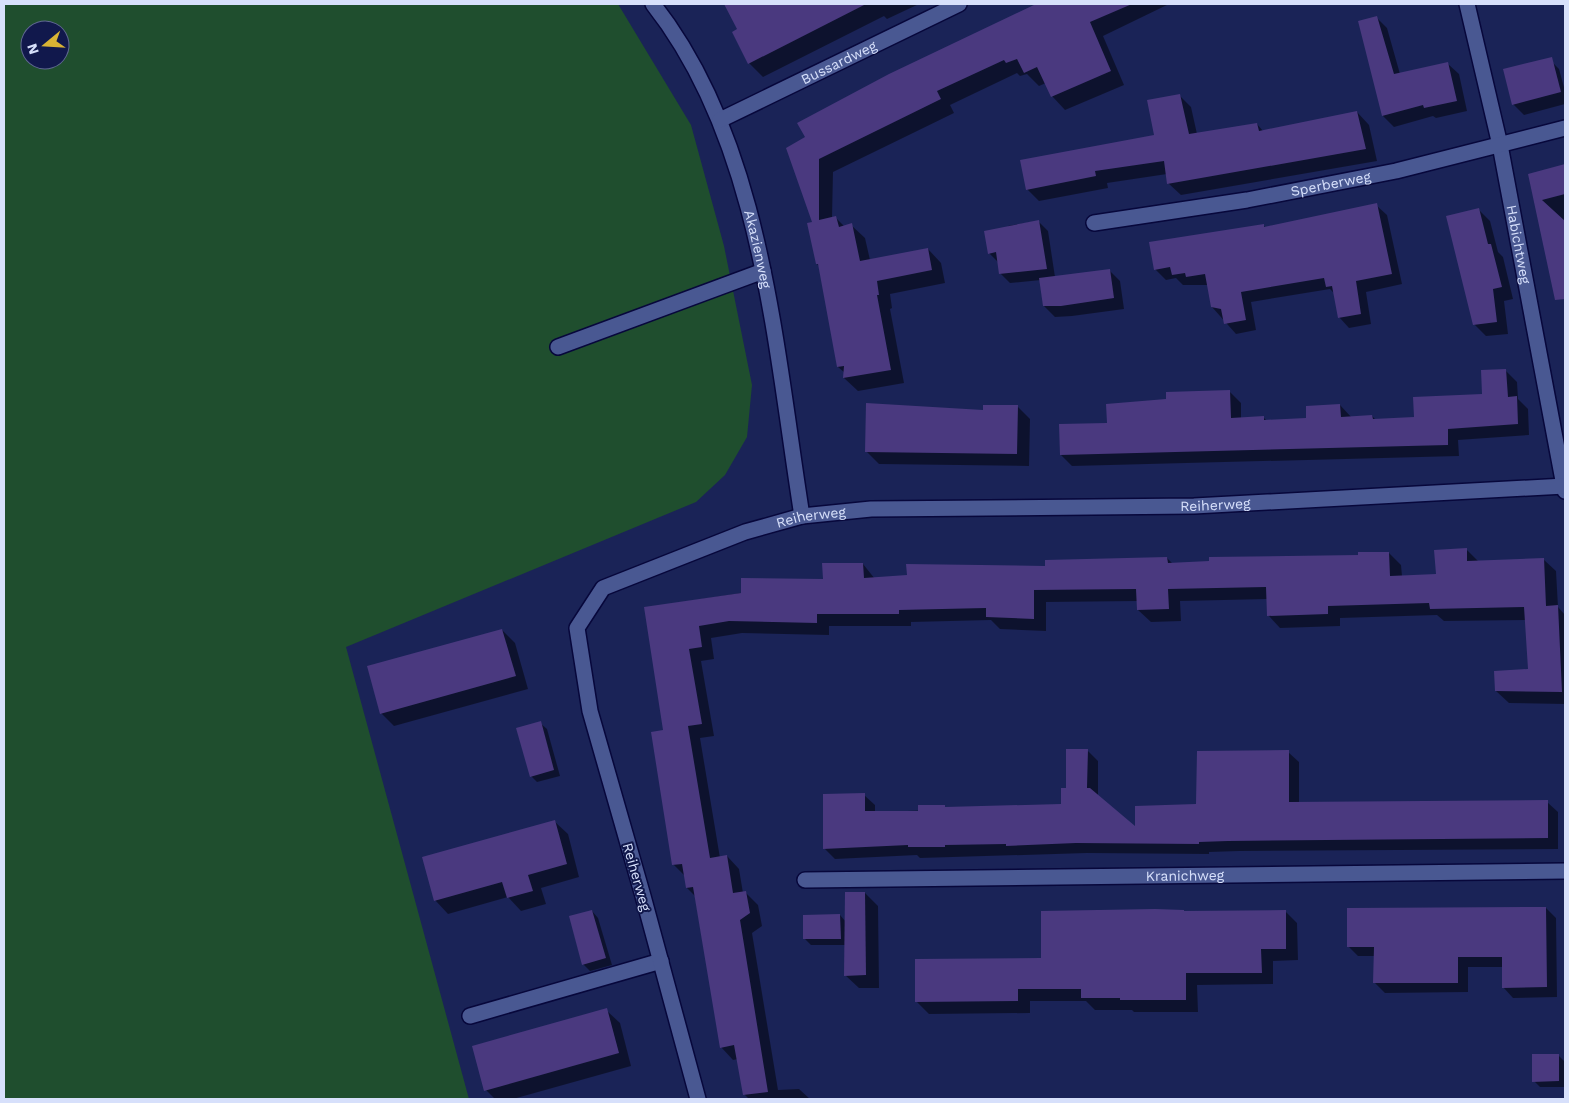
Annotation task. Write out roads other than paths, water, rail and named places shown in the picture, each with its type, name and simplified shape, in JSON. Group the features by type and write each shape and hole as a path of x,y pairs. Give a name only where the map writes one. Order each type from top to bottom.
{"street":[{"name":"Akazienweg","path":"653,4 697,72 720,120 746,201 763,270 802,516"},
{"name":"Bussardweg","path":"720,120 959,4"},
{"name":"Habichtweg","path":"1466,4 1500,145 1565,491"},
{"name":"Sperberweg","path":"1094,223 1247,200 1396,171 1565,128"},
{"path":"558,347 763,270"},
{"name":"Reiherweg","path":"698,1099 590,710 577,628 603,588 745,532 802,516 871,509 1194,506 1565,486"},
{"name":"Kranichweg","path":"805,880 1565,871"},
{"path":"470,1016 661,961"}]}
